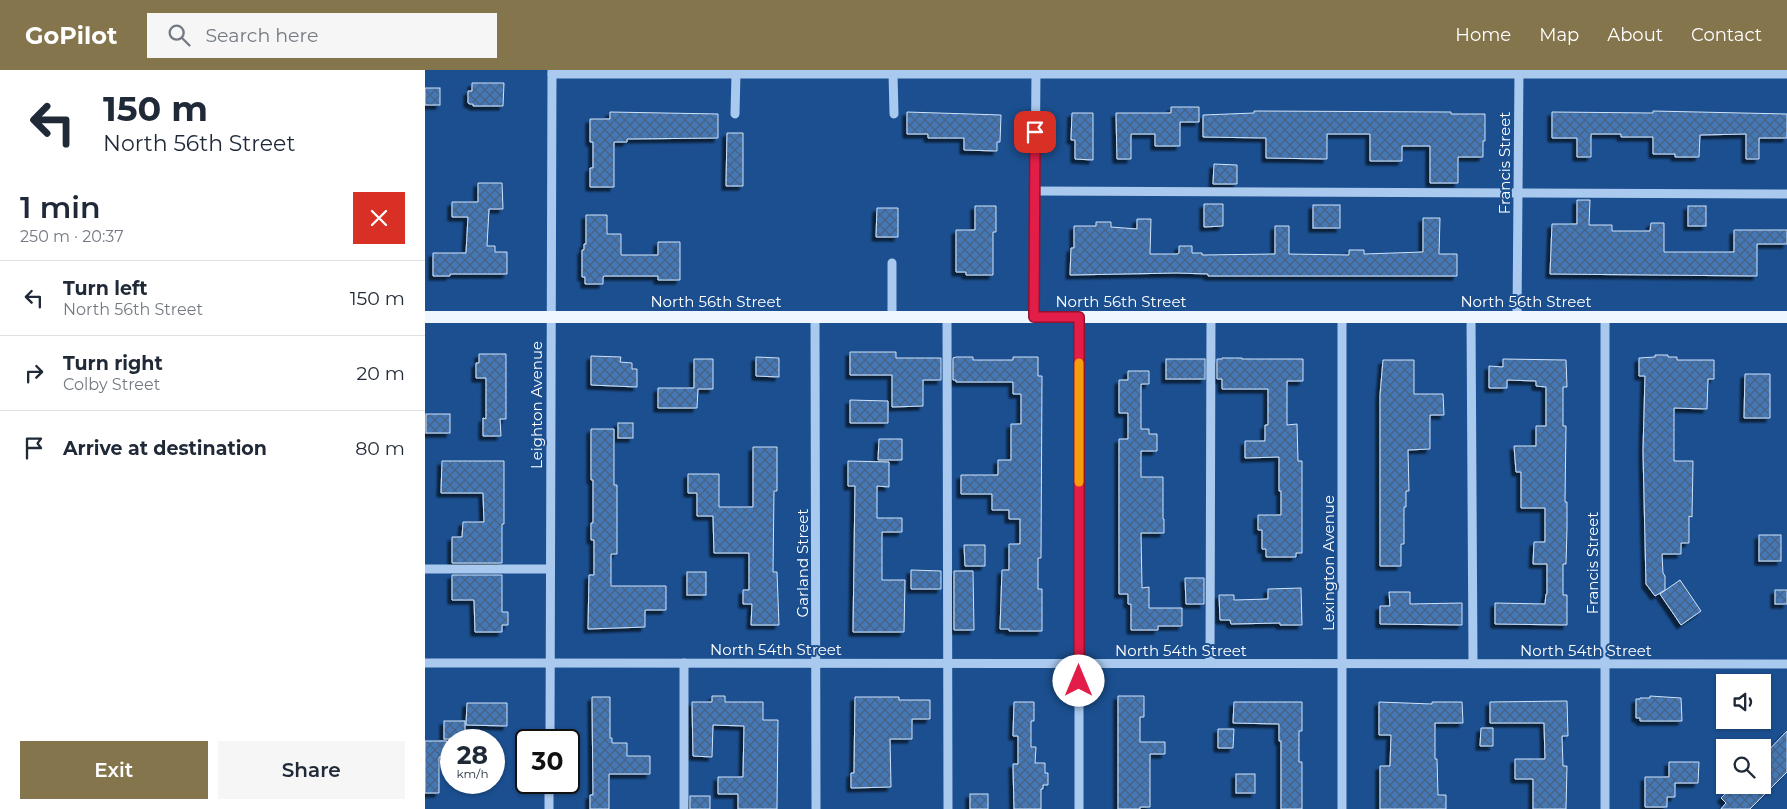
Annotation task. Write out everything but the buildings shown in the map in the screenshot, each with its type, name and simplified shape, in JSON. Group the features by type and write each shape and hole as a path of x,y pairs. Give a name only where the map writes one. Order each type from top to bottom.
{"main road":[{"name":"North 56th Street","path":"425,317 1787,317"}],"street":[{"path":"552,72 736,74 1036,72 1787,74"},
{"name":"Leighton Avenue","path":"550,729 552,72"},
{"path":"1034,317 1036,72"},
{"name":"Francis Street","path":"1517,317 1519,72"},
{"path":"893,73 894,114"},
{"path":"735,114 736,74"},
{"path":"1035,192 1787,194"},
{"path":"892,263 892,317"},
{"name":"Garland Street","path":"815,317 815,809"},
{"path":"947,317 948,809"},
{"path":"1079,317 1079,809"},
{"path":"1210,664 1211,317"},
{"name":"Lexington Avenue","path":"1342,317 1342,809"},
{"path":"1471,317 1473,664"},
{"name":"Francis Street","path":"1605,317 1605,809"},
{"path":"426,569 550,569"},
{"name":"North 54th Street","path":"425,663 1787,664"},
{"path":"684,663 684,809"},
{"path":"549,794 549,809"}],"slow traffic":[{"path":"1079,363 1079,482"}],"route":[{"path":"1035,132 1034,317 1079,317 1079,681"}]}
